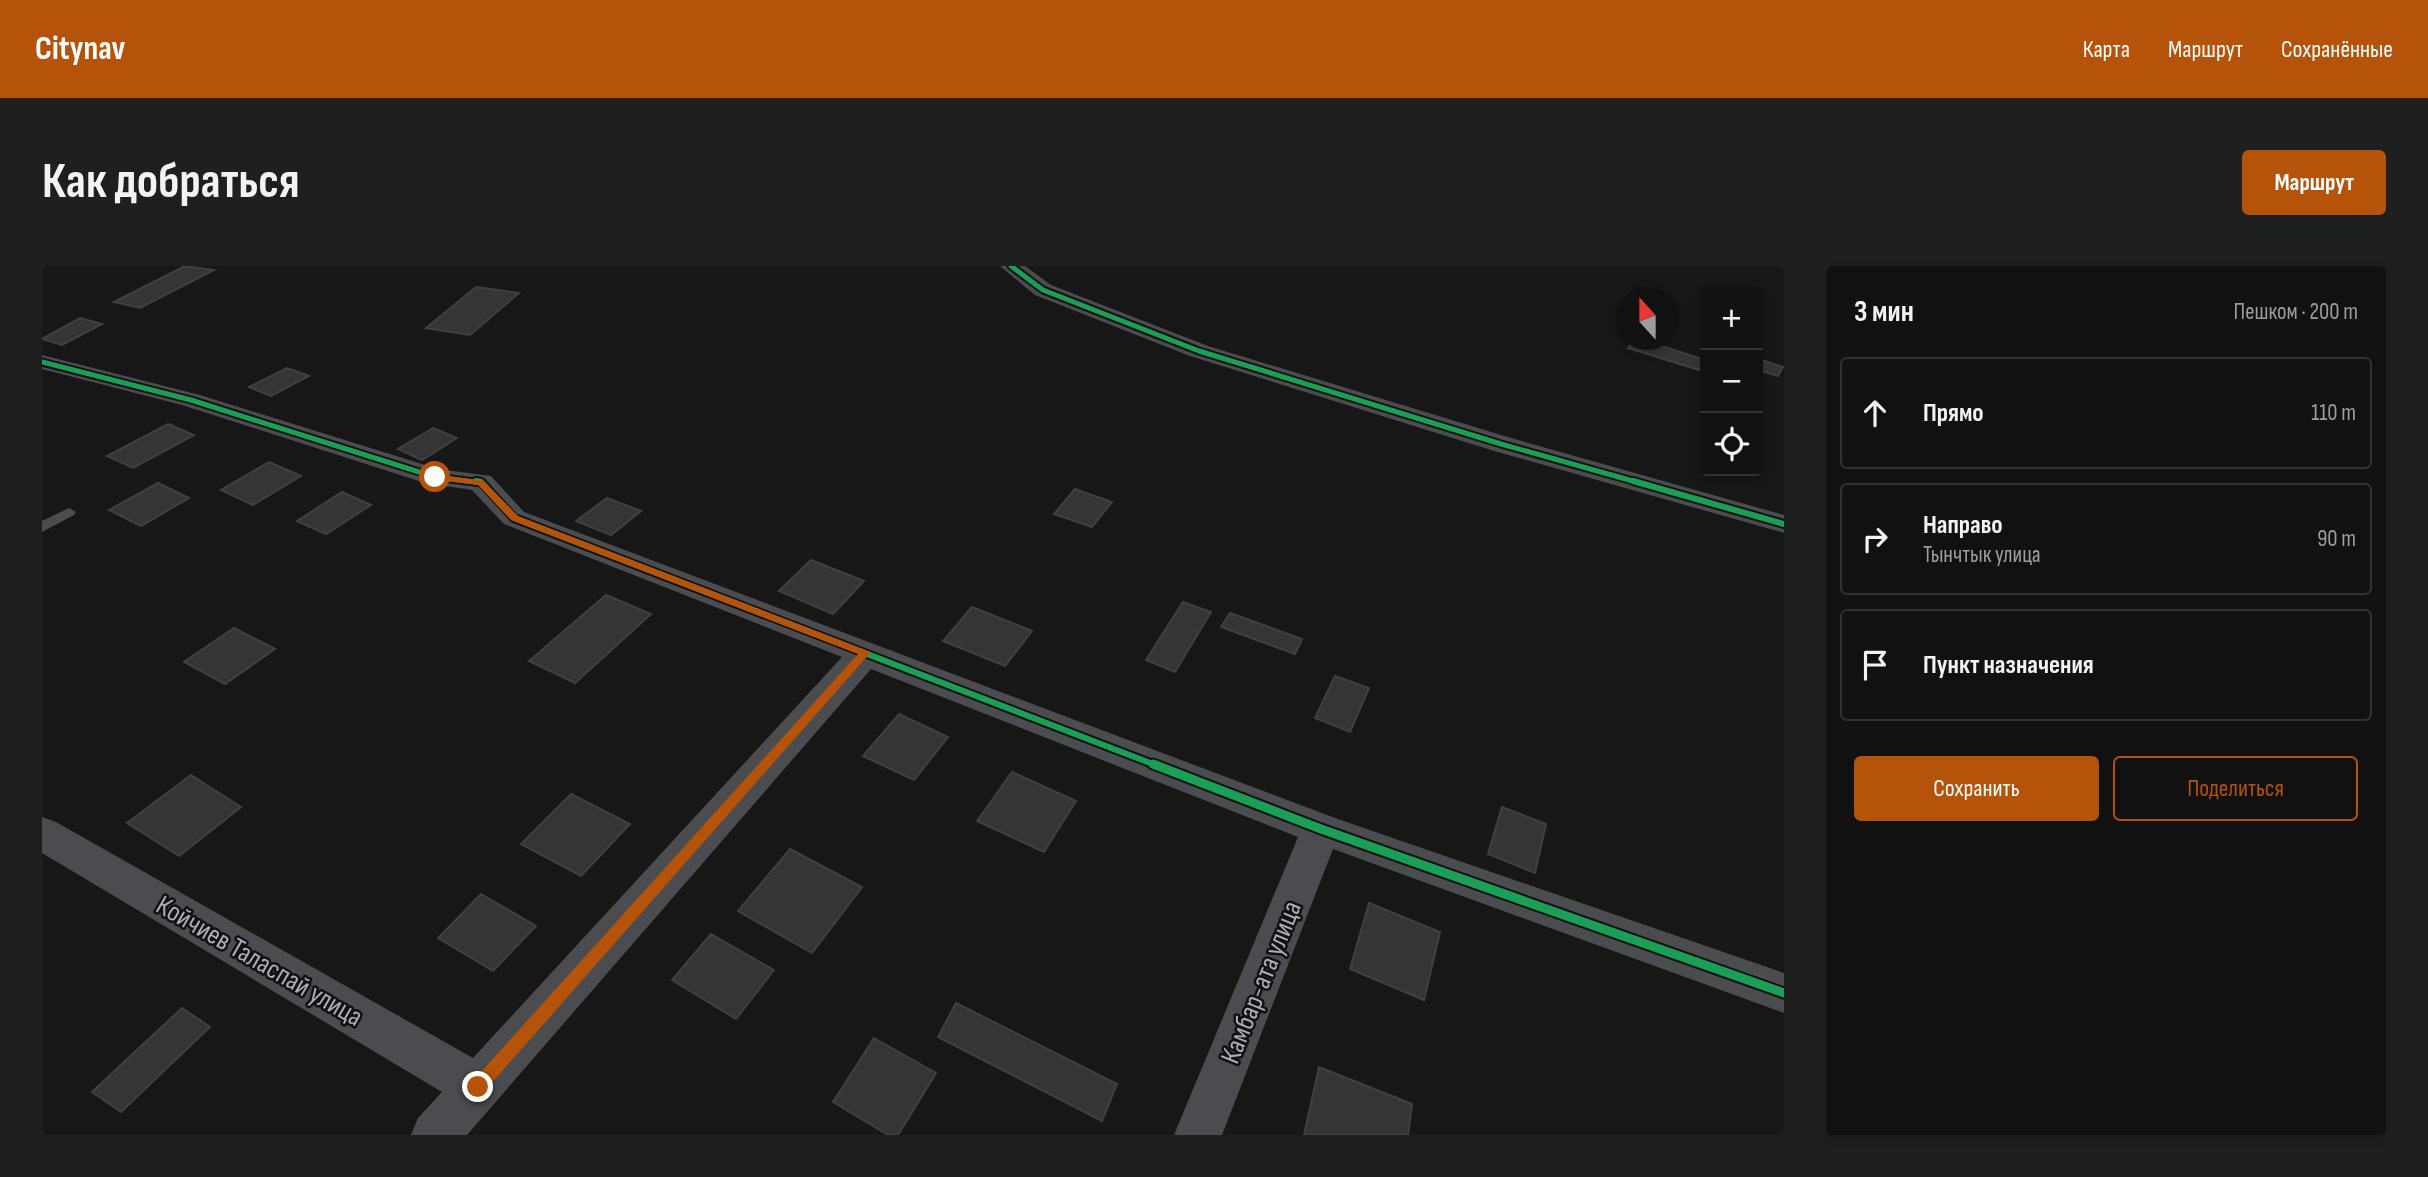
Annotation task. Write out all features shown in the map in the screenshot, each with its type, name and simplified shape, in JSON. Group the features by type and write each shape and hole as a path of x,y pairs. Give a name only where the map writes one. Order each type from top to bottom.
{"street":[{"path":"1011,266 1043,290 1199,351 1501,444 1784,524"},
{"path":"42,362 191,400 435,477 481,482 514,518 1321,829 1784,993"},
{"path":"435,1135 866,652"},
{"name":"Камбар-ата улица","path":"1198,1135 1321,829"},
{"name":"Койчиев Таласпай улица","path":"42,833 478,1087"}],"lane":[{"path":"42,527 69,512"}],"building":[{"path":"185,266 214,270 140,308 114,302"},
{"path":"476,287 519,293 470,335 426,328"},
{"path":"80,318 102,324 62,345 42,339"},
{"path":"1634,350 1674,350 1700,358 1699,370"},
{"path":"1763,361 1783,367 1778,376 1763,372"},
{"path":"287,368 309,376 271,396 249,387"},
{"path":"168,424 194,435 133,468 107,456"},
{"path":"433,428 457,438 422,460 398,449"},
{"path":"269,462 301,476 253,505 221,490"},
{"path":"158,483 189,498 141,526 109,510"},
{"path":"1075,489 1112,502 1092,527 1054,514"},
{"path":"342,492 371,505 326,534 297,521"},
{"path":"607,498 641,511 611,535 576,521"},
{"path":"811,560 864,581 833,614 779,591"},
{"path":"606,595 651,614 575,683 529,661"},
{"path":"1183,602 1211,612 1175,672 1146,660"},
{"path":"972,607 1032,631 1005,666 943,641"},
{"path":"1230,613 1302,639 1295,654 1221,627"},
{"path":"234,628 275,649 225,684 184,662"},
{"path":"1335,676 1369,688 1350,732 1315,718"},
{"path":"899,714 948,737 914,780 863,756"},
{"path":"1012,772 1076,801 1044,852 977,821"},
{"path":"191,775 241,807 179,856 127,823"},
{"path":"571,794 630,824 581,876 521,844"},
{"path":"1502,807 1546,824 1535,873 1488,854"},
{"path":"790,849 862,887 812,953 738,911"},
{"path":"481,894 536,926 493,971 438,938"},
{"path":"1369,903 1440,932 1424,1000 1350,969"},
{"path":"711,934 774,970 736,1019 672,980"},
{"path":"956,1003 1117,1084 1102,1121 938,1037"},
{"path":"182,1008 210,1027 121,1112 92,1092"},
{"path":"874,1038 936,1073 898,1135 888,1135 833,1102"},
{"path":"1319,1067 1412,1104 1408,1135 1304,1135"}],"cycle path":[{"path":"1011,266 1043,290 1199,351 1501,444 1784,524"},
{"path":"42,362 191,400 435,477 481,482 514,518 1321,829 1784,993"}],"route":[{"path":"435,477 481,482 514,518 866,652 478,1087"}]}
